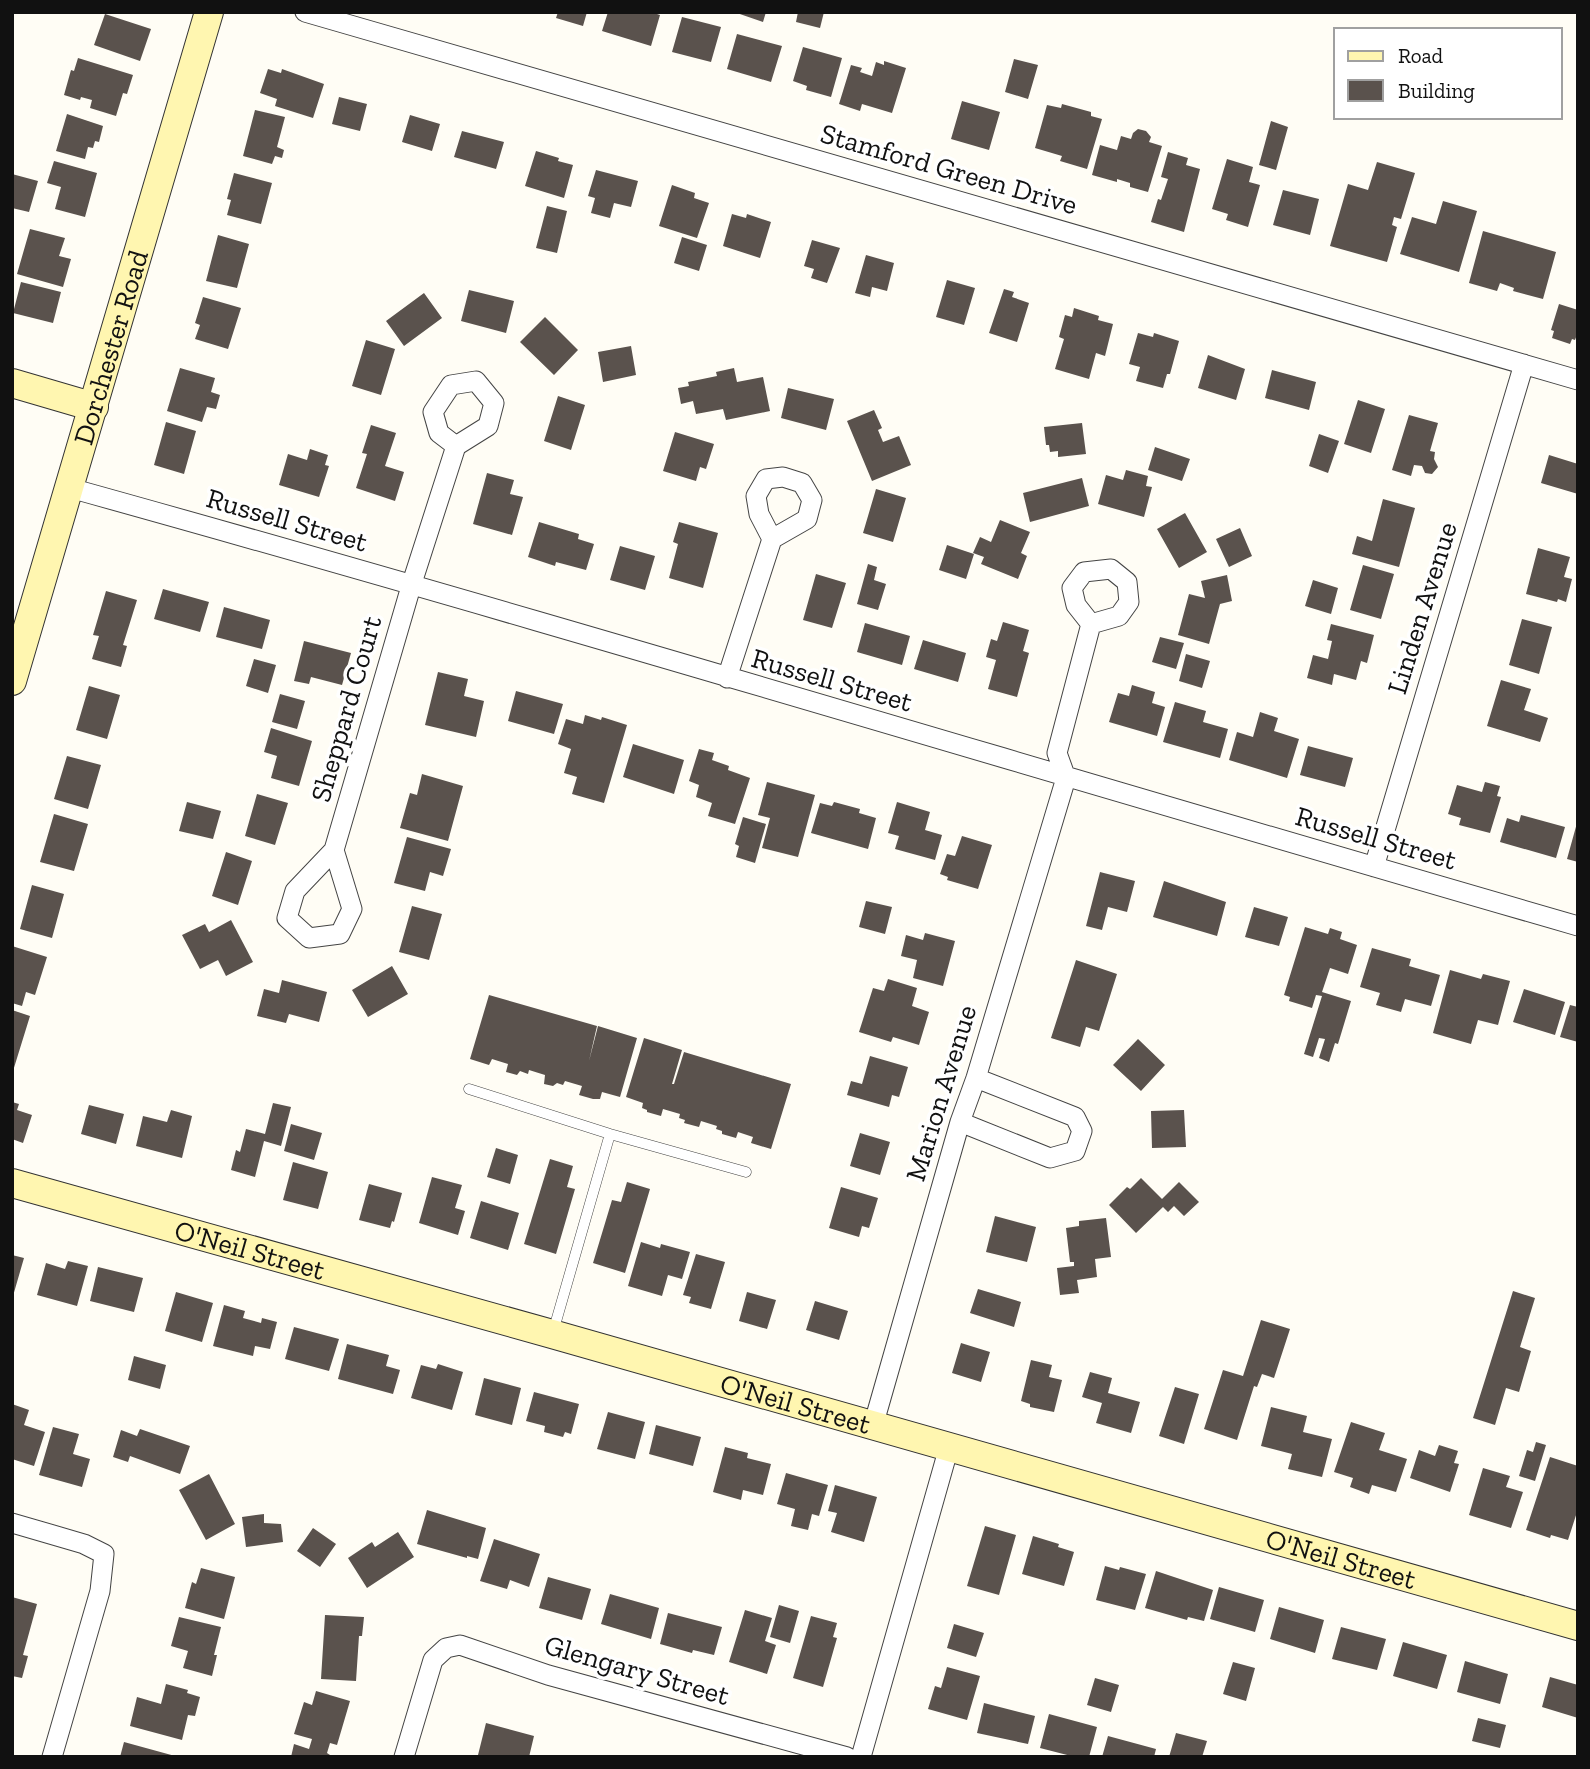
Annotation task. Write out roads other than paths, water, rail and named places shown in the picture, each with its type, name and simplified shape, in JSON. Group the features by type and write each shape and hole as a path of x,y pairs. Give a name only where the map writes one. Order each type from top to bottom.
{"street":[{"name":"Dorchester Road","path":"12,681 209,12"},
{"name":"Stamford Green Drive","path":"305,12 1578,380"},
{"name":"Linden Avenue","path":"1374,867 1524,364"},
{"path":"12,383 94,407"},
{"name":"Sheppard Court","path":"334,850 412,583 456,446"},
{"name":"Russell Street","path":"70,488 412,583 1066,778 1578,926"},
{"path":"727,678 772,539"},
{"path":"1066,778 1057,753 1091,624"},
{"name":"Marion Avenue","path":"873,1426 960,1122 976,1078 1066,778"},
{"path":"960,1122 1050,1158 1074,1151 1082,1131 1075,1117 976,1078"},
{"name":"O'Neil Street","path":"12,1183 1578,1626"},
{"path":"861,1757 949,1447"},
{"path":"12,1524 84,1544 104,1554 100,1591 52,1757"},
{"name":"Glengary Street","path":"404,1757 426,1676 433,1660 446,1648 460,1645 548,1675 847,1757"}],"lane":[{"path":"469,1089 610,1134 746,1172"},
{"path":"552,1334 610,1134"}]}
